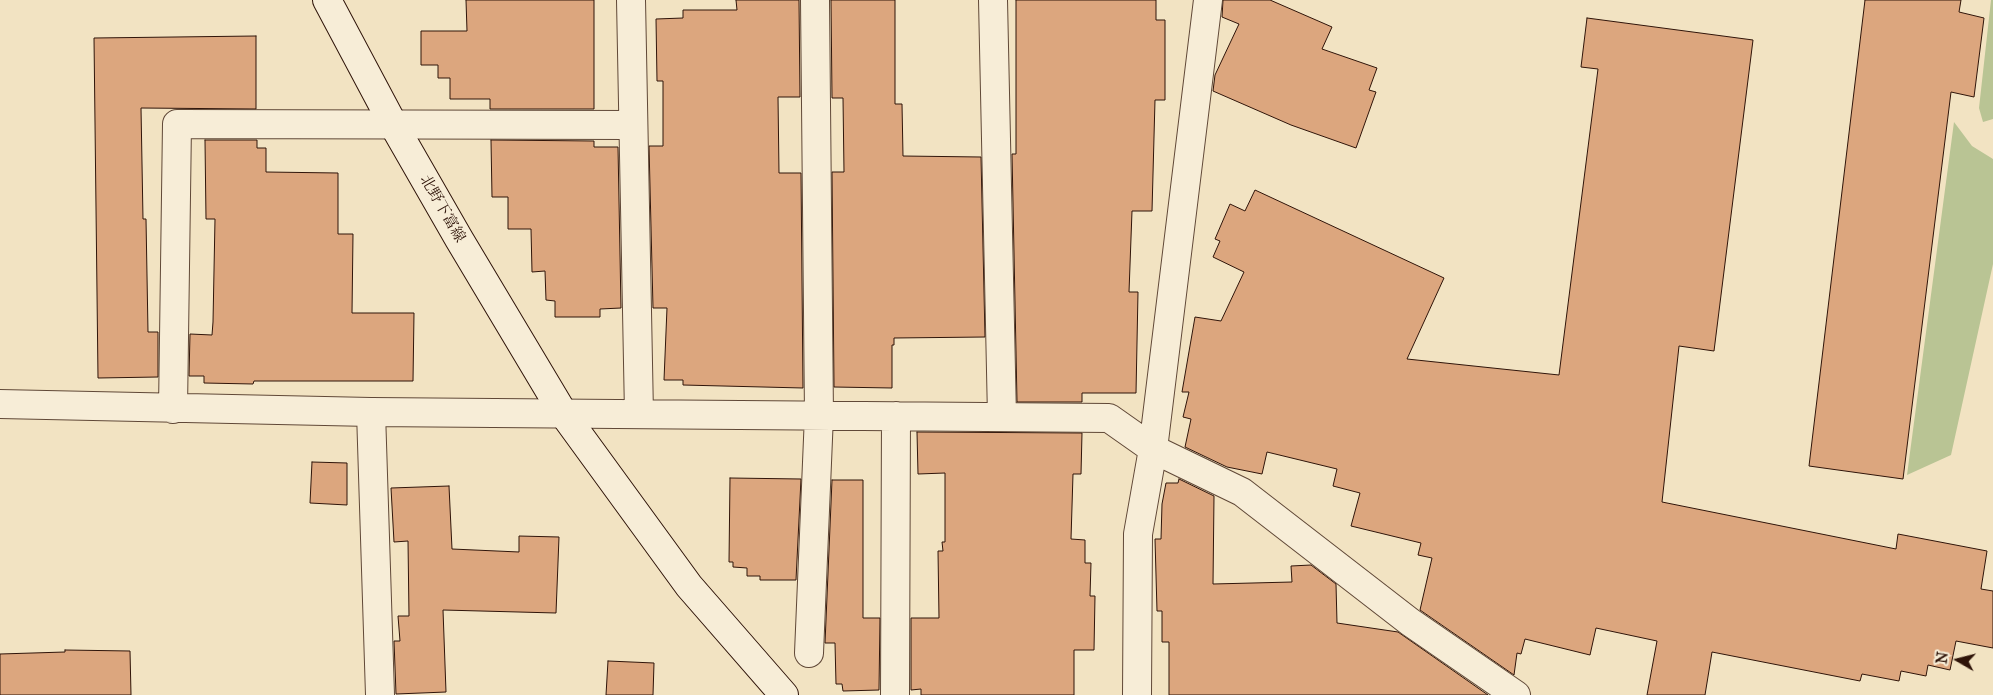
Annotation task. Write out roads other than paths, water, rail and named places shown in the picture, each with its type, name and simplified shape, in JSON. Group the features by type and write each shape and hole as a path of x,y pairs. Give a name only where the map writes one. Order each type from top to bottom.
{"street":[{"name":"北野下富線","path":"327,0 393,124 459,240 563,414 689,586 784,695"},
{"path":"631,0 639,414"},
{"path":"809,653 819,415 815,0"},
{"path":"993,0 1002,417"},
{"path":"1137,695 1138,534 1153,449 1208,0"},
{"path":"173,408 177,124 633,125"},
{"path":"0,404 372,412 1109,418 1153,449 1242,492 1410,622 1516,695"},
{"path":"372,412 380,695"},
{"path":"895,695 896,416"}]}
